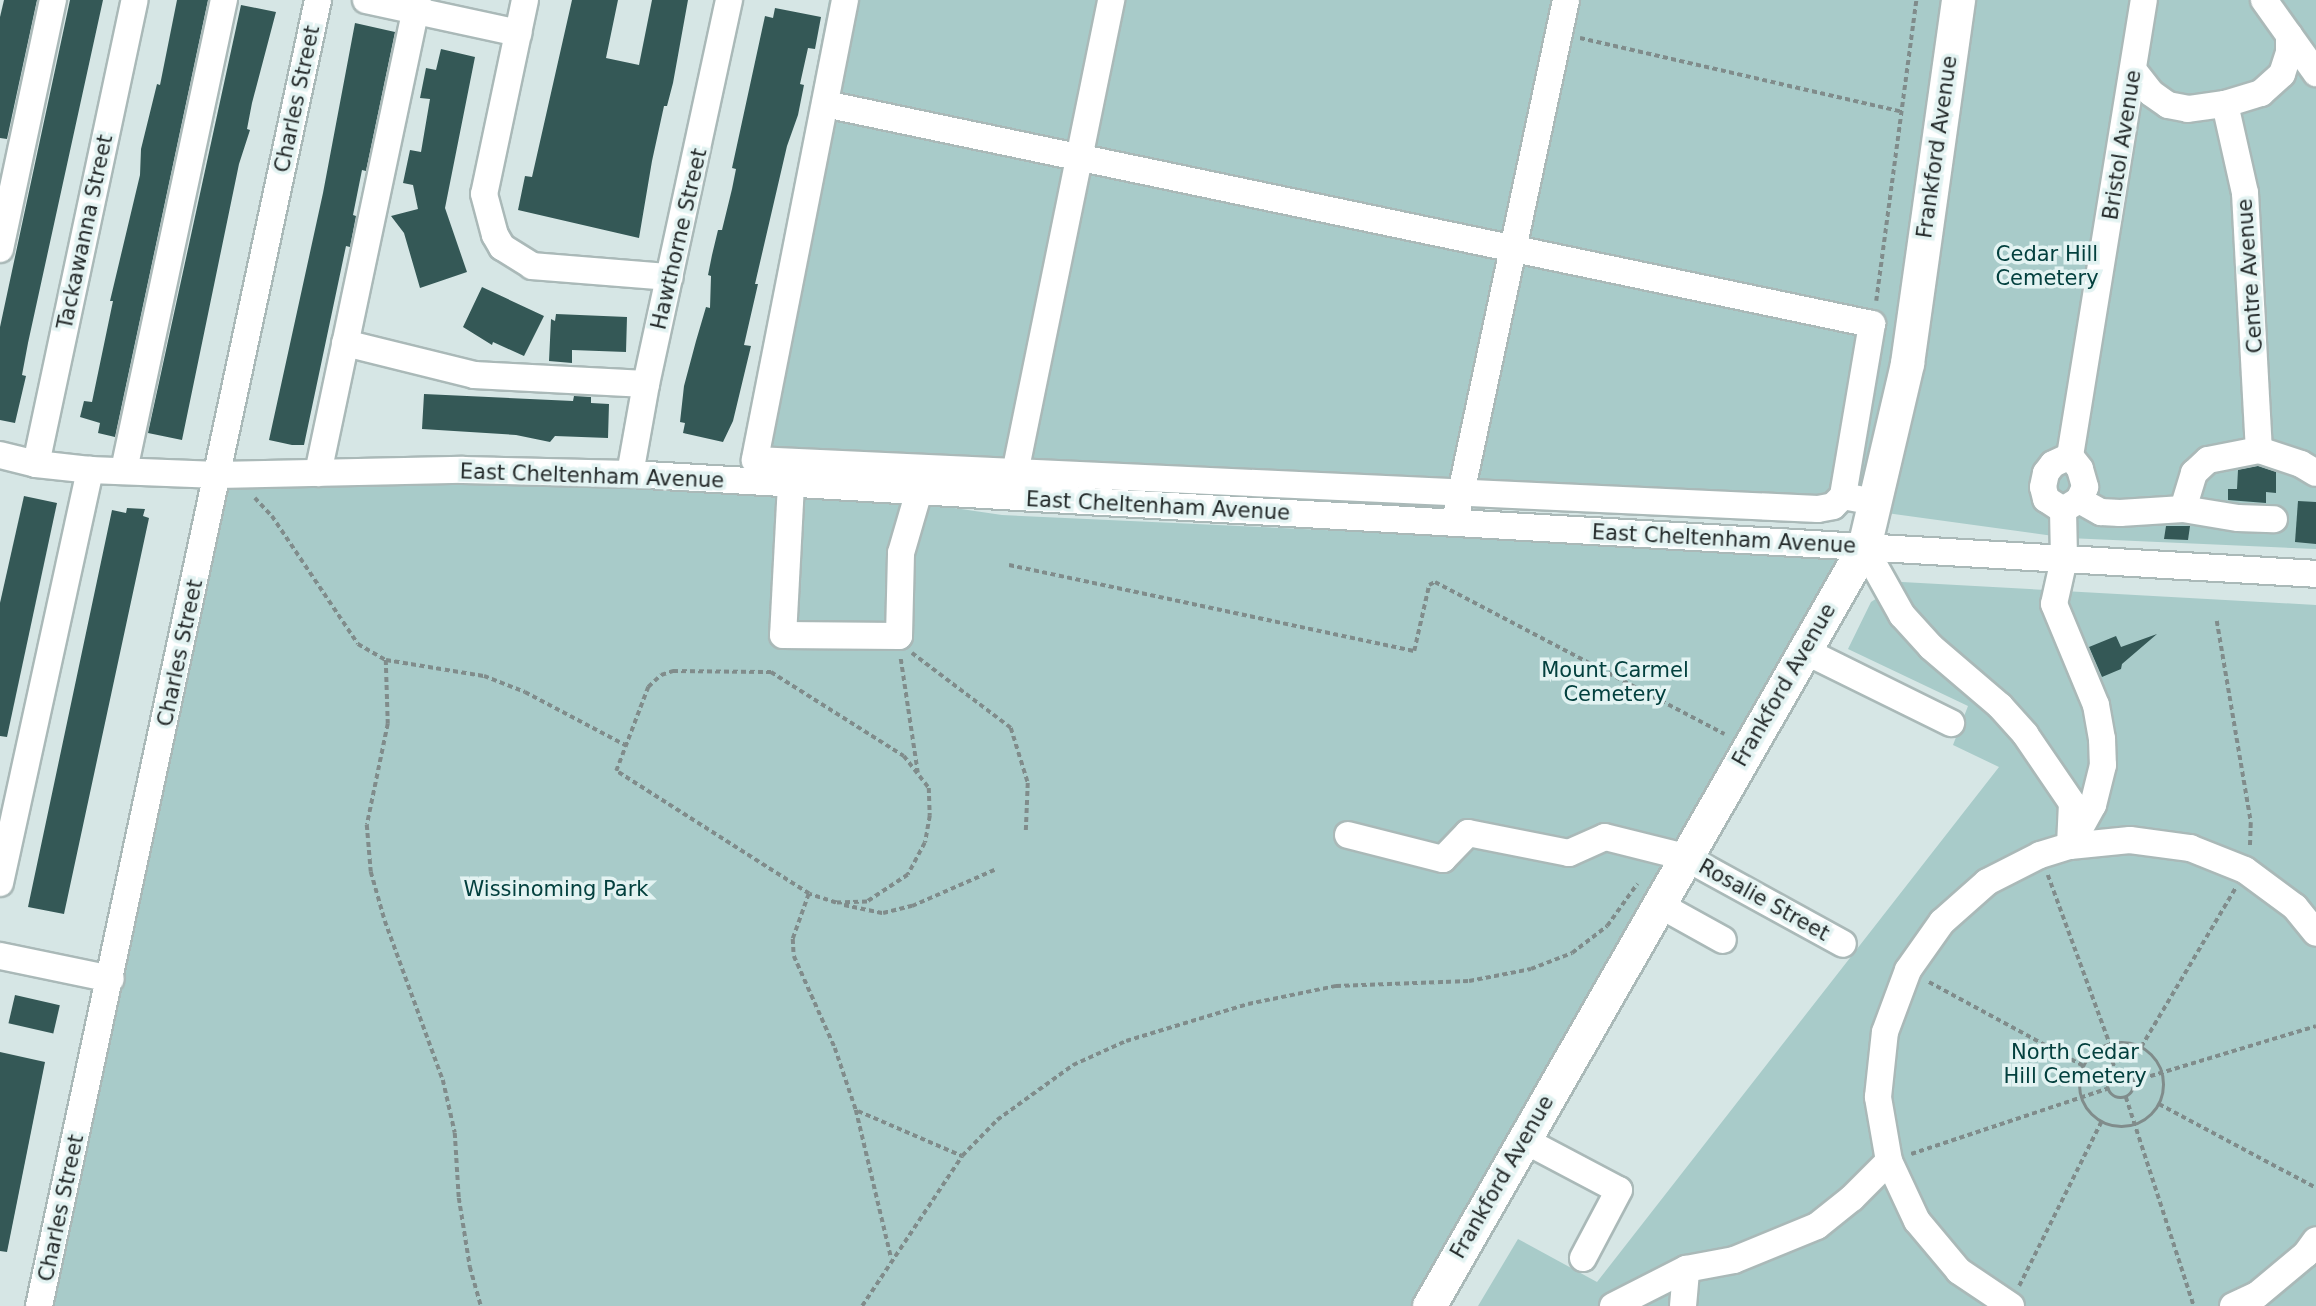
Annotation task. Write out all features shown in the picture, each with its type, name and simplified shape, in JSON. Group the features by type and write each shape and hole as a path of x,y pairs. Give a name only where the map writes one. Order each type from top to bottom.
{"main road":[{"name":"Frankford Avenue","path":"1429,1306 1524,1140 1648,894 1685,857 1864,547 1858,499 1907,363 1958,0"}],"street":[{"path":"0,248 53,0"},
{"name":"Tackawanna Street","path":"36,464 135,0"},
{"path":"124,470 224,0"},
{"name":"Charles Street","path":"39,1306 318,0"},
{"path":"366,0 416,5 518,33"},
{"path":"525,0 484,194 495,235 502,247 516,259 532,266 670,277"},
{"path":"825,104 1872,324 1858,499 1818,509 1460,495 755,460 845,0"},
{"path":"1015,473 1111,0"},
{"path":"1454,523 1566,0"},
{"name":"Bristol Avenue","path":"2070,456 2144,0"},
{"path":"2264,0 2316,74"},
{"name":"Hawthorne Street","path":"630,474 646,384 730,2"},
{"path":"318,473 416,5"},
{"path":"2134,71 2151,93 2168,105 2188,108 2225,104 2261,93 2282,74 2289,52 2289,35"},
{"name":"Centre Avenue","path":"2225,104 2245,193 2259,450"},
{"path":"345,343 474,375 646,384"},
{"path":"2183,509 2194,473 2208,460 2259,450 2301,464 2316,473"},
{"name":"East Cheltenham Avenue","path":"0,455 36,464 90,470 218,475 463,470 630,474 2316,574"},
{"path":"2070,846 2093,805 2102,752 2096,705 2054,604 2064,559 2071,505 2085,487 2080,469 2070,456 2053,464 2046,473 2043,488 2046,499 2071,505 2101,512 2183,509 2238,519 2274,519"},
{"path":"0,883 90,470"},
{"path":"790,484 783,635 899,640 901,553 919,491"},
{"path":"1864,547 1902,615 1931,647 2000,706 2025,734 2072,803 2070,846"},
{"path":"1805,651 1951,723"},
{"name":"Rosalie Street","path":"1348,835 1443,859 1468,833 1569,853 1605,837 1685,857 1843,944"},
{"path":"2010,1306 1959,1271 1917,1221 1889,1161 1878,1097 1885,1032 1908,970 1942,922 1987,882 2040,855 2070,846 2130,840 2190,848 2245,870 2295,907 2316,933"},
{"path":"1648,894 1723,940"},
{"path":"0,956 111,979"},
{"path":"1524,1140 1619,1190 1583,1258"},
{"path":"1613,1306 1686,1269 1734,1260 1816,1226 1852,1198 1889,1161"},
{"path":"2233,1306 2257,1295 2306,1254 2316,1240"},
{"path":"1683,1306 1686,1269"}],"path":[{"path":"1872,324 1916,0"},
{"path":"1559,33 1902,113"},
{"path":"254,497 272,516 358,644 386,660 484,676 525,692 627,746"},
{"path":"1009,565 1414,651 1429,584 1435,582 1749,747"},
{"path":"899,640 918,773"},
{"path":"899,640 1011,728 1028,783 1026,832"},
{"path":"386,660 388,724 367,825 371,872 385,921 443,1080 455,1133 459,1198 470,1267 481,1306"},
{"path":"836,903 867,902 908,875 925,843 930,816 929,788 918,773 904,756 771,672 673,671 661,675 648,687 616,771 809,894 836,903 883,913 912,906 994,870"},
{"path":"2040,855 2109,1044 2116,1073"},
{"path":"809,894 793,939 794,956 835,1048 856,1110 891,1257"},
{"path":"862,1306 891,1257 962,1156 997,1120 1033,1091 1073,1065 1126,1041 1248,1004 1336,986 1469,981 1531,969 1572,953 1648,894"},
{"path":"1908,970 2084,1066"},
{"path":"2134,1081 2316,1026"},
{"path":"2131,1043 2141,1047 2157,1061 2162,1072 2163,1093 2159,1104 2144,1121 2134,1125 2123,1127 2101,1122 2092,1115 2081,1097 2084,1066 2090,1057 2109,1044 2131,1043"},
{"path":"2116,1073 2129,1074 2134,1081 2133,1089 2126,1097 2116,1096 2109,1088 2110,1079 2116,1073"},
{"path":"1889,1161 2109,1088"},
{"path":"2126,1097 2194,1306"},
{"path":"2159,1104 2316,1188"},
{"path":"856,1110 962,1156"},
{"path":"2010,1306 2101,1122"}],"green space":[{"name":"Cedar Hill Cemetery","path":"829,0 2316,0 2316,549 2068,538 1821,504 744,454"},
{"name":"Wissinoming Park","path":"218,475 791,484 1002,515 1455,536 1864,547 1429,1306 39,1306"},
{"name":"North Cedar Hill Cemetery","path":"1902,582 2316,605 2316,1306 1478,1306 1518,1239 1597,1282 1999,767 1953,745 1968,706 1848,649 1871,602"}],"building":[{"path":"4,0 37,0 7,139 0,138 0,17"},
{"path":"70,0 103,0 28,343 22,375 26,376 15,423 0,420 0,327"},
{"path":"177,0 208,0 115,437 98,433 100,423 80,417 84,401 92,402 113,301 110,301 140,175 141,149 157,84 160,85"},
{"path":"572,0 618,0 606,58 639,65 652,0 688,0 673,83 667,106 664,106 652,161 639,238 518,210 525,176 532,177"},
{"path":"241,5 276,12 252,103 247,129 250,130 239,164 182,440 148,433"},
{"path":"775,8 821,17 815,49 808,48 800,84 804,85 798,115 787,146 755,284 758,284 744,345 751,346 733,421 723,442 683,433 685,423 680,422 684,386 706,307 710,308 711,276 708,275 718,230 722,230 732,189 736,169 732,168 765,16 773,18"},
{"path":"355,23 395,32 366,171 362,170 350,247 346,246 304,445 292,445 269,440 323,193"},
{"path":"441,49 475,57 445,208 467,272 420,288 404,233 391,216 418,209 413,185 403,183 410,150 421,152 430,99 420,98 426,68 436,70"},
{"path":"482,287 544,316 524,356 493,342 492,345 463,327"},
{"path":"556,314 627,317 626,352 572,350 572,363 549,361 551,319 555,321"},
{"path":"424,394 573,401 574,396 591,397 591,403 609,404 608,438 555,436 550,442 516,435 422,429"},
{"path":"2258,466 2276,472 2276,493 2266,492 2266,503 2228,500 2228,489 2237,489 2238,470"},
{"path":"24,496 57,503 7,737 0,736 0,603"},
{"path":"2298,501 2316,502 2316,544 2295,542"},
{"path":"127,508 145,509 143,516 149,518 64,914 28,907 112,510 126,513"},
{"path":"2166,526 2190,526 2188,540 2164,539"},
{"path":"2157,634 2122,664 2121,669 2102,677 2089,647 2116,636 2121,647"},
{"path":"15,995 60,1005 53,1034 8,1023"},
{"path":"0,1052 45,1062 7,1252 0,1251"}],"park label":[{"name":"Mount Carmel Cemetery","path":"1615,682"}]}
